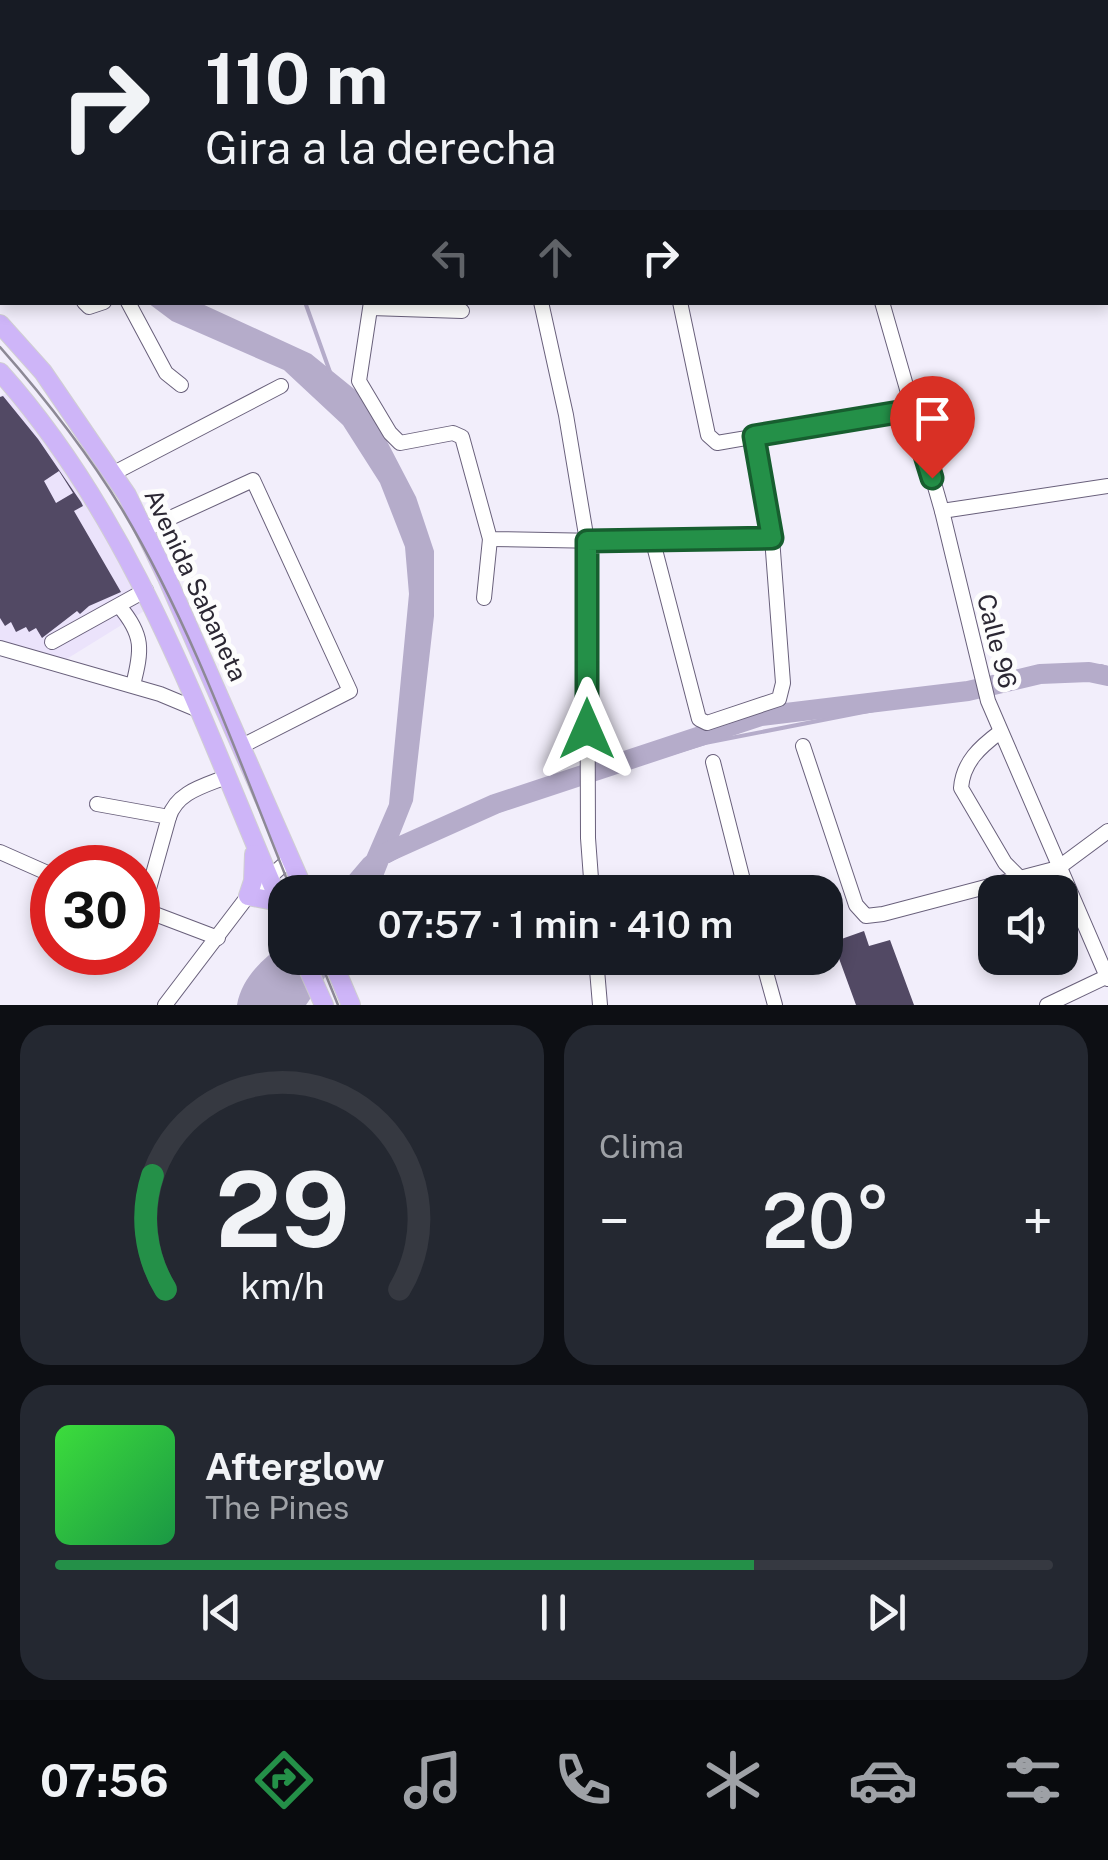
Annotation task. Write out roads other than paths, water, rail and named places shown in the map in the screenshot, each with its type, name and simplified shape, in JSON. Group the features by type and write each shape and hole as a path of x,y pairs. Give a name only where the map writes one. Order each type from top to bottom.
{"main road":[{"name":"Avenida Sabaneta","path":"0,324 43,372 112,474 144,530 296,875"},
{"name":"Avenida Sabaneta","path":"0,372 50,433 146,590 268,876"},
{"path":"253,838 255,864 248,896 268,902"},
{"path":"311,975 324,1005"},
{"path":"339,975 350,1002"}],"street":[{"path":"130,305 166,373 181,385"},
{"path":"462,311 371,305 360,381 400,443 453,433 462,437 490,540 484,598"},
{"path":"543,305 587,541 587,792 591,875"},
{"path":"681,305 708,435 716,443 911,410"},
{"name":"Calle 96","path":"883,305 942,512 988,702 1108,977"},
{"path":"112,474 281,386"},
{"path":"653,542 699,719 707,723 779,699 783,683 772,538 754,436"},
{"path":"144,530 252,480 350,691 242,746"},
{"path":"942,512 1108,486"},
{"path":"490,540 653,542 772,538"},
{"path":"52,642 146,590"},
{"path":"120,606 139,635 141,654 133,685"},
{"path":"0,648 133,685 196,709"},
{"path":"160,694 181,673"},
{"path":"1000,732 976,749 962,777 961,788 1004,863 1017,875"},
{"path":"803,746 856,904 866,916 978,889"},
{"path":"713,762 742,875"},
{"path":"160,846 173,805 226,777"},
{"path":"98,804 169,817"},
{"path":"1031,875 1058,868 1108,831"},
{"path":"0,852 30,865"},
{"path":"272,875 289,860"},
{"path":"165,1005 248,896 268,879"},
{"path":"160,916 218,938"},
{"path":"597,975 600,1005"},
{"path":"767,975 775,1005"},
{"path":"1047,1005 1108,977"}],"waterway":[{"path":"306,305 330,372"},
{"path":"990,687 1101,666 1108,668"},
{"path":"379,856 495,804 761,716 968,691 1040,674 1089,672 1108,676"},
{"path":"591,778 705,743 981,689"},
{"path":"389,861 447,829 582,781"},
{"path":"362,875 371,865"}],"tram line":[{"path":"0,347 81,447 149,556 215,698 285,875"},
{"path":"326,975 338,1005"}]}
